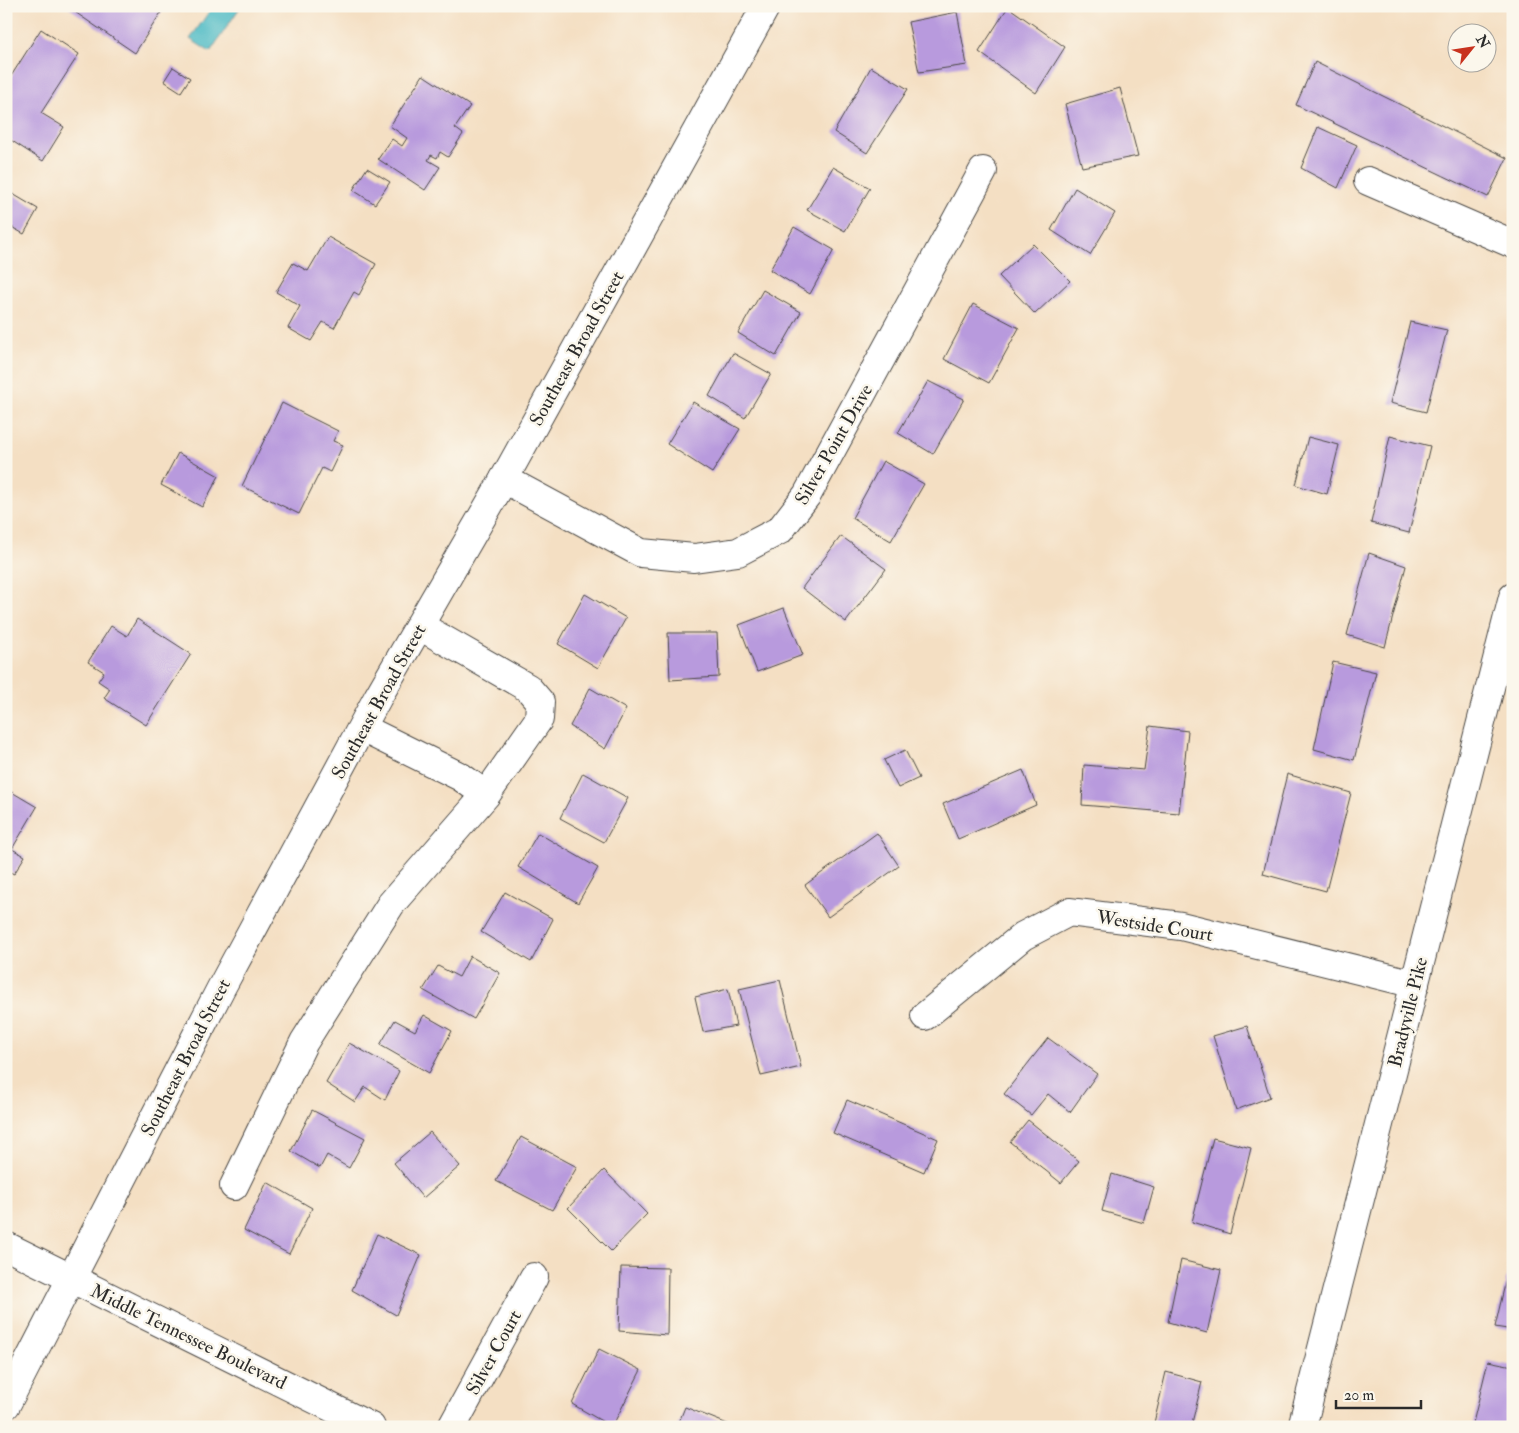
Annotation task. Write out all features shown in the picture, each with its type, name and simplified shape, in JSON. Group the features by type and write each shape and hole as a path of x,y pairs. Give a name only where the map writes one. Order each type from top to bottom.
{"main road":[{"name":"Southeast Broad Street","path":"6,1405 215,998 362,728 504,479 766,6"},
{"name":"Silver Point Drive","path":"504,479 641,553 694,558 738,552 780,530 807,495 983,172"},
{"path":"1368,181 1513,244"},
{"name":"Bradyville Pike","path":"1302,1427 1513,597"},
{"path":"234,1186 304,1042 391,904 486,796 539,719 540,702 528,688 420,626"},
{"path":"362,728 461,777 486,796"},
{"name":"Westside Court","path":"925,1016 1023,936 1069,912 1181,926 1415,984"},
{"name":"Middle Tennessee Boulevard","path":"6,1246 372,1427"},
{"name":"Silver Court","path":"452,1427 534,1278"}],"water":[{"path":"213,6 235,6 239,9 210,52 190,39"}],"building":[{"path":"66,6 155,6 162,11 135,53"},
{"path":"1008,7 1065,47 1036,93 979,52"},
{"path":"957,12 967,65 919,72 908,22"},
{"path":"41,29 79,54 41,113 64,127 43,161 6,137 6,84"},
{"path":"1315,62 1507,158 1488,197 1296,105"},
{"path":"173,67 190,78 181,92 164,81"},
{"path":"871,67 908,89 867,153 834,132"},
{"path":"423,75 470,106 455,128 463,134 448,157 440,152 437,158 431,155 428,160 440,167 425,190 378,159 392,139 402,146 407,138 390,126"},
{"path":"1120,88 1138,156 1082,167 1065,104"},
{"path":"1318,127 1357,145 1338,188 1301,168"},
{"path":"833,167 870,188 845,231 807,210"},
{"path":"367,168 390,182 375,204 353,190"},
{"path":"1075,188 1115,213 1090,255 1051,230"},
{"path":"6,190 38,209 24,234 6,224"},
{"path":"794,227 834,250 810,294 770,270"},
{"path":"328,237 376,264 359,295 354,292 334,328 323,322 311,341 288,328 300,306 276,292 293,263 308,271"},
{"path":"1033,244 1070,281 1035,314 999,276"},
{"path":"763,290 801,312 776,356 738,333"},
{"path":"973,304 1019,328 989,383 944,359"},
{"path":"1410,322 1447,330 1426,412 1390,403"},
{"path":"733,353 771,374 745,418 709,396"},
{"path":"928,381 964,399 933,454 898,433"},
{"path":"693,402 740,429 712,473 667,444"},
{"path":"282,403 338,431 333,441 343,445 330,472 322,468 299,514 242,486"},
{"path":"1390,436 1430,446 1409,533 1371,523"},
{"path":"1308,437 1339,445 1327,494 1296,485"},
{"path":"178,453 219,476 202,507 161,485"},
{"path":"883,461 924,484 891,541 852,518"},
{"path":"841,536 886,569 846,622 802,588"},
{"path":"1369,553 1406,566 1385,647 1347,635"},
{"path":"585,594 626,618 598,668 558,644"},
{"path":"784,608 803,655 757,672 739,625"},
{"path":"137,619 191,654 146,725 104,698 110,689 98,681 104,672 88,662 111,626 127,636"},
{"path":"668,633 717,633 719,677 670,680"},
{"path":"1333,662 1376,672 1354,760 1314,749"},
{"path":"590,688 626,709 605,749 570,726"},
{"path":"1150,726 1188,731 1179,813 1082,805 1084,765 1144,770"},
{"path":"905,750 919,778 898,788 884,760"},
{"path":"1023,770 1036,805 958,839 943,804"},
{"path":"583,773 628,798 604,842 560,818"},
{"path":"1287,774 1351,793 1326,891 1263,874"},
{"path":"10,791 37,807 12,849 25,856 14,874 6,870 6,798"},
{"path":"538,833 598,868 578,903 518,867"},
{"path":"877,833 899,866 828,917 805,885"},
{"path":"505,892 553,919 531,962 481,932"},
{"path":"470,956 500,973 474,1019 423,990 438,966 459,977"},
{"path":"780,980 801,1067 761,1076 739,989"},
{"path":"728,989 736,1026 703,1032 695,997"},
{"path":"424,1015 452,1031 429,1073 380,1045 395,1020 415,1031"},
{"path":"1247,1026 1270,1097 1236,1110 1213,1036"},
{"path":"1048,1038 1097,1074 1070,1112 1048,1094 1031,1115 1004,1094"},
{"path":"349,1043 399,1071 385,1100 365,1087 355,1102 326,1083"},
{"path":"847,1100 938,1139 924,1172 833,1133"},
{"path":"312,1110 365,1138 349,1168 327,1155 320,1168 291,1151"},
{"path":"1028,1120 1079,1161 1061,1183 1010,1142"},
{"path":"430,1132 460,1166 423,1198 394,1163"},
{"path":"521,1137 577,1167 552,1210 496,1181"},
{"path":"1213,1138 1251,1148 1230,1234 1192,1222"},
{"path":"604,1170 647,1214 611,1251 568,1208"},
{"path":"1112,1174 1154,1187 1144,1223 1102,1211"},
{"path":"267,1182 312,1208 289,1254 244,1230"},
{"path":"377,1234 421,1255 396,1315 352,1290"},
{"path":"1513,1254 1513,1330 1495,1327"},
{"path":"1181,1260 1221,1270 1207,1333 1168,1322"},
{"path":"621,1267 668,1268 667,1335 619,1331"},
{"path":"599,1349 641,1370 612,1427 572,1404"},
{"path":"1488,1361 1513,1366 1513,1427 1472,1427"},
{"path":"1166,1372 1202,1382 1191,1427 1153,1427"},
{"path":"685,1407 735,1427 677,1427"}]}
